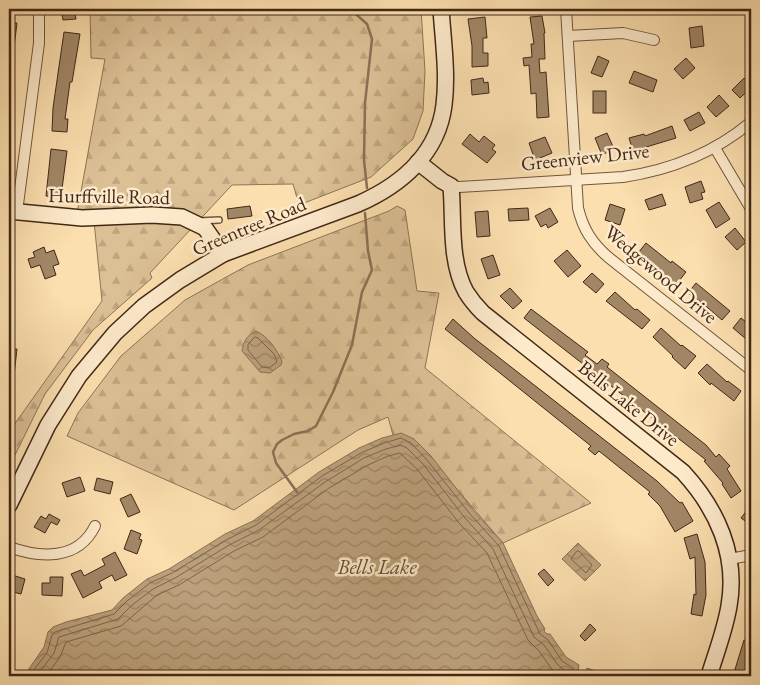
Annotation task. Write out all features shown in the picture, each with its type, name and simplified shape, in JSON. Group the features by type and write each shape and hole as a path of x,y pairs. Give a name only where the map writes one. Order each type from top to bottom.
{"street":[{"path":"13,212 39,43 39,9"},
{"name":"Greentree Road","path":"9,505 58,408 102,346 128,320 162,292 223,254 371,198 396,184 418,162 437,134 444,106 441,9"},
{"name":"Wedgewood Drive","path":"566,9 576,180 580,219 588,236 600,251 751,370"},
{"path":"568,36 623,33 654,40"},
{"name":"Greenview Drive","path":"451,186 459,188 623,177 653,172 688,161 715,148 751,122"},
{"path":"715,148 751,209"},
{"path":"418,162 451,186"},
{"name":"Bells Lake Drive","path":"451,186 457,264 463,284 474,302 483,313 683,472 701,493 713,512 724,538 730,559 731,582 729,605 709,676"},
{"name":"Hurffville Road","path":"13,212 82,218 182,217 197,223 210,233 223,254"},
{"path":"9,546 31,554 56,554 77,547 91,535 95,526"},
{"path":"730,559 751,555"}],"lane":[{"path":"197,223 200,221 219,220"}],"green space":[{"path":"90,9 421,9 425,71 423,111 413,139 371,177 299,205 293,184 232,185 150,273 152,278 93,330 45,394 15,455 9,453 9,432 102,301 94,221 76,219 105,59 91,58"},
{"path":"397,206 405,210 417,291 439,293 425,368 591,503 503,543 414,439 393,435 388,417 358,430 234,510 67,436 78,413 121,356 185,300 248,265 389,211"}],"water":[{"path":"256,331 272,344 282,361 281,365 270,373 260,372 242,351 246,339"},
{"name":"Bells Lake","path":"401,433 414,439 431,456 474,511 503,543 545,629 544,631 550,634 566,657 579,665 578,672 584,674 587,668 610,676 24,676 44,647 48,632 53,627 112,610 123,598 147,579 169,569 225,534 253,521 319,472 359,448 382,438"},
{"path":"578,543 601,565 585,581 562,559"}],"building":[{"path":"61,9 74,9 76,19 63,20"},
{"path":"542,16 545,33 545,59 539,59 540,73 546,72 549,117 537,118 536,93 531,94 529,65 524,66 523,58 532,57 531,44 534,44 530,17"},
{"path":"485,17 487,38 483,38 483,53 488,53 488,66 472,67 472,46 468,19"},
{"path":"9,23 17,23 12,63 9,62"},
{"path":"702,26 704,46 691,48 689,28"},
{"path":"64,32 80,34 72,82 70,82 65,119 68,119 67,132 52,131 53,108"},
{"path":"598,56 609,61 602,77 591,73"},
{"path":"686,58 695,68 683,79 674,69"},
{"path":"634,71 657,80 653,92 629,83"},
{"path":"483,78 484,83 488,82 489,93 472,95 471,80"},
{"path":"744,78 751,85 751,88 740,98 732,90"},
{"path":"593,91 606,91 606,113 593,113"},
{"path":"719,95 729,106 716,117 707,107"},
{"path":"699,112 705,123 690,131 684,120"},
{"path":"672,126 676,138 633,151 629,138 644,134 645,136"},
{"path":"607,133 614,149 602,155 595,138"},
{"path":"470,134 479,142 484,136 495,145 492,149 496,152 487,163 462,144"},
{"path":"545,137 552,153 535,160 529,143"},
{"path":"51,149 67,151 62,189 58,189 57,197 46,196"},
{"path":"701,181 705,192 701,193 703,199 690,203 685,187"},
{"path":"662,194 666,205 649,210 645,200"},
{"path":"719,202 730,219 716,228 706,210"},
{"path":"610,204 625,209 620,225 605,220"},
{"path":"250,206 252,216 228,219 227,209"},
{"path":"528,208 529,220 509,221 508,209"},
{"path":"550,208 558,222 548,228 546,224 541,227 535,216"},
{"path":"488,211 490,236 477,237 475,212"},
{"path":"735,228 746,242 737,250 725,237"},
{"path":"646,243 671,263 672,261 686,272 675,286 661,275 663,273 638,253"},
{"path":"44,247 46,253 54,250 59,264 53,266 56,275 45,279 40,265 31,268 28,259 35,257 33,252"},
{"path":"567,250 581,266 568,277 554,261"},
{"path":"493,255 500,275 488,279 481,259"},
{"path":"592,273 604,284 596,293 583,282"},
{"path":"696,283 730,311 722,320 688,293"},
{"path":"510,288 522,301 513,309 500,296"},
{"path":"615,292 635,310 637,309 650,320 642,329 606,301"},
{"path":"531,309 588,352 585,355 597,364 602,359 609,364 607,367 706,445 716,457 719,454 730,466 727,469 741,491 731,498 723,483 704,461 706,460 524,318"},
{"path":"741,318 751,326 751,332 746,339 733,328"},
{"path":"453,319 474,338 657,481 680,503 682,502 693,521 675,532 660,506 648,494 650,492 599,451 595,455 588,449 591,446 445,329"},
{"path":"661,328 681,346 696,356 685,369 653,337"},
{"path":"9,349 17,349 13,384 9,384"},
{"path":"707,364 727,382 741,391 734,401 711,383 710,385 698,373"},
{"path":"80,477 85,491 67,497 62,483"},
{"path":"97,478 113,482 110,494 94,490"},
{"path":"131,494 140,512 128,517 120,499"},
{"path":"751,505 751,525 741,518"},
{"path":"49,514 60,520 57,525 51,522 45,533 34,527 41,516 46,519"},
{"path":"131,530 141,534 139,539 142,540 137,554 124,549"},
{"path":"697,534 705,562 706,595 702,616 691,614 694,594 696,595 695,557 690,559 684,538"},
{"path":"115,552 127,575 115,581 112,575 99,582 102,588 83,598 71,574 81,570 84,576 105,565 102,559"},
{"path":"544,569 554,580 548,586 538,574"},
{"path":"9,574 25,579 21,594 9,591"},
{"path":"50,577 63,577 62,596 42,595 42,583 50,583"},
{"path":"590,624 596,630 585,641 580,636"},
{"path":"744,640 751,642 751,658 746,676 733,676"}],"waterway":[{"path":"350,9 367,24 372,39 365,103 364,160 367,188"},
{"path":"297,492 276,463 273,452 277,444 282,440 294,434 308,431 316,426 333,392 352,345 362,292 372,270 368,251 365,213"}]}
